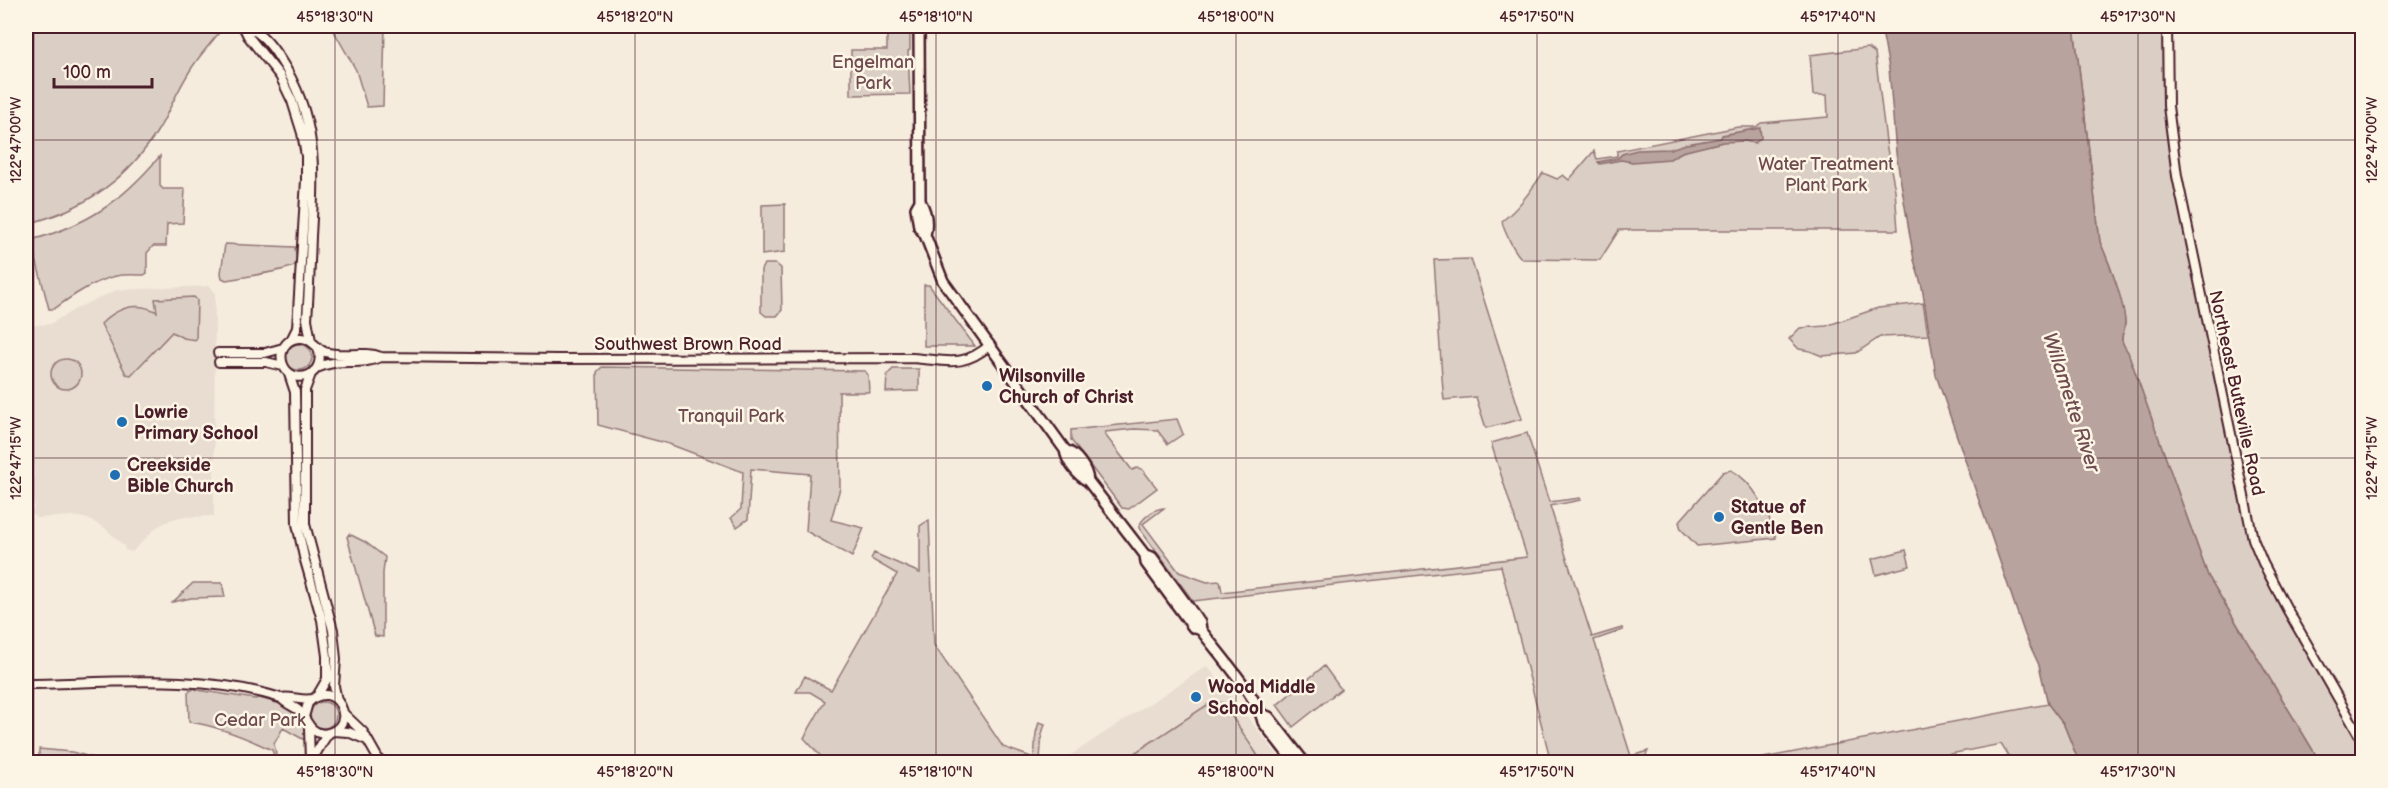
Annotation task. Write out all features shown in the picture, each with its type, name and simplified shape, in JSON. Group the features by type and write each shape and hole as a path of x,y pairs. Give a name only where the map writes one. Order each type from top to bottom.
{"main road":[{"path":"919,26 920,201 916,208 919,227 925,235 943,281 1065,450 1066,458 1081,477 1088,481 1145,555 1152,557 1200,623 1201,630 1261,714 1263,722 1294,762"},
{"path":"1261,714 1269,717 1304,762"}],"street":[{"path":"219,353 265,353 283,348 291,340 297,328 306,180 304,139 292,100 280,76 248,36 243,26"},
{"path":"243,26 254,29 266,40 288,71 303,103 312,135 314,176 307,320 311,341"},
{"name":"Northeast Butteville Road","path":"2167,26 2168,106 2177,176 2253,539 2287,609 2362,740"},
{"path":"291,340 302,338 311,341 318,348 320,356 305,390 304,516 308,540 333,630 336,659 334,686 343,713 363,732 380,762"},
{"name":"Southwest Brown Road","path":"318,348 330,353 372,353 381,357 556,360 912,358 954,361 971,359 990,345"},
{"path":"283,348 281,359 295,387 296,399 297,524 326,642 327,679 306,706 304,717"},
{"name":"Southwest Brown Road","path":"314,371 330,362 373,361 381,357"},
{"path":"219,362 266,362 283,366"},
{"path":"290,374 300,377 314,371"},
{"path":"26,684 199,683 248,690 281,698 302,700 328,695 337,700"},
{"path":"281,698 304,717 309,728 310,761"},
{"path":"310,761 321,742 342,722 343,713"},
{"path":"309,728 320,734 348,732 367,740"}],"shaded area":[{"name":"Lowrie Primary School","path":"208,286 215,293 214,516 180,517 170,520 157,527 132,552 125,550 124,546 105,528 88,519 73,516 36,518 32,513 34,508 34,436 26,416 26,326 50,324 79,307 117,290"},
{"name":"Wood Middle School","path":"1207,666 1283,762 1060,762"}],"green space":[{"path":"26,26 224,26 193,66 148,146 119,177 86,201 47,218 26,224"},
{"path":"331,26 385,26 383,106 367,107 356,70"},
{"name":"Engelman Park","path":"887,26 910,26 910,50 908,51 910,94 851,95 851,50 887,50"},
{"path":"2074,26 2165,26 2166,107 2245,517 2285,610 2362,746 2362,762 2320,762 2208,576 2123,343 2125,321 2123,311 2115,281 2100,242"},
{"name":"Water Treatment Plant Park","path":"1868,48 1875,53 1887,149 1895,190 1898,230 1619,230 1600,260 1523,259 1510,242 1502,221 1519,205 1543,173 1557,179 1563,175 1569,180 1594,151 1597,159 1617,156 1617,151 1738,127 1756,127 1761,123 1828,117 1827,95 1813,95 1810,55"},
{"path":"160,156 160,186 163,189 185,189 183,223 167,224 166,246 153,246 147,253 147,273 108,278 54,309 49,309 31,240 70,227 103,209 132,186"},
{"path":"785,204 785,252 762,255 762,205"},
{"path":"225,244 295,247 297,261 292,267 226,280 222,278 221,273"},
{"path":"1471,259 1522,419 1486,428 1476,397 1444,400 1443,391 1434,260"},
{"path":"764,264 776,264 781,268 782,310 777,316 766,316 761,312 761,270"},
{"path":"924,285 929,285 975,346 924,346"},
{"path":"194,297 197,300 196,340 183,338 172,332 131,375 126,374 101,324 120,310 127,308 142,307 157,312 155,299"},
{"path":"1923,303 1928,335 1880,337 1856,353 1822,356 1799,349 1789,339 1800,328 1826,326 1878,308"},
{"path":"299,344 308,348 312,357 308,366 299,370 290,366 286,357 290,348"},
{"path":"66,359 77,363 81,374 77,385 66,389 55,385 51,374 55,363"},
{"name":"Tranquil Park","path":"602,367 865,371 868,375 869,392 839,392 840,488 831,520 864,528 852,557 806,531 810,474 751,469 748,519 737,527 731,518 741,509 743,472 669,444 598,425 597,372"},
{"path":"893,369 919,369 919,391 886,392 887,375"},
{"path":"1177,419 1183,434 1168,444 1157,430 1134,429 1105,432 1132,470 1142,469 1157,488 1129,509 1122,508 1071,440 1071,430"},
{"path":"1527,433 1549,502 1580,498 1581,500 1550,506 1592,637 1622,628 1623,630 1594,640 1631,756 1648,751 1643,762 1551,762 1501,566 1193,601 1139,528 1148,515 1164,508 1143,524 1179,572 1207,582 1220,581 1222,592 1527,557 1491,443"},
{"path":"1731,470 1747,482 1760,499 1776,538 1697,546 1681,529 1679,522 1723,472"},
{"path":"929,520 934,645 1003,747 1034,758 1039,722 1045,724 1040,759 1049,762 826,762 804,738 825,701 810,692 796,692 805,676 831,690 897,574 871,559 874,553 920,573 920,526"},
{"path":"349,534 365,542 385,557 383,637 375,636 347,537"},
{"path":"1906,550 1910,566 1876,575 1872,559"},
{"path":"193,583 222,583 225,597 191,598 173,602"},
{"path":"1324,666 1341,689 1293,727 1277,705"},
{"name":"Cedar Park","path":"195,688 277,703 298,716 306,731 308,742 283,728 274,744 276,754 274,755 272,750 242,736 189,722 188,692"},
{"path":"1213,701 1223,703 1262,762 1130,762 1133,754"},
{"path":"323,702 332,706 336,715 332,724 323,728 314,724 310,715 314,706"},
{"path":"2048,704 2064,725 2079,762 2012,762 2001,744 1909,762 1742,762"},
{"path":"39,749 72,752 94,758 92,762 39,762"}],"water":[{"name":"Willamette River","path":"1881,26 2074,26 2100,242 2122,303 2125,327 2122,342 2128,352 2208,576 2320,762 2079,762 2064,725 2048,704 2039,665 2025,635 1936,375 1922,287 1914,260 1896,153 1889,68"},
{"path":"1760,128 1761,138 1755,143 1723,142 1682,152 1670,159 1632,162 1621,160 1600,164 1598,162 1618,158 1622,154 1637,150 1670,149 1721,138 1722,135"}],"place":[{"name":"Wilsonville Church of Christ","path":"987,386"},
{"name":"Lowrie Primary School","path":"122,422"},
{"name":"Creekside Bible Church","path":"115,475"},
{"name":"Statue of Gentle Ben","path":"1719,517"},
{"name":"Wood Middle School","path":"1196,697"}]}
